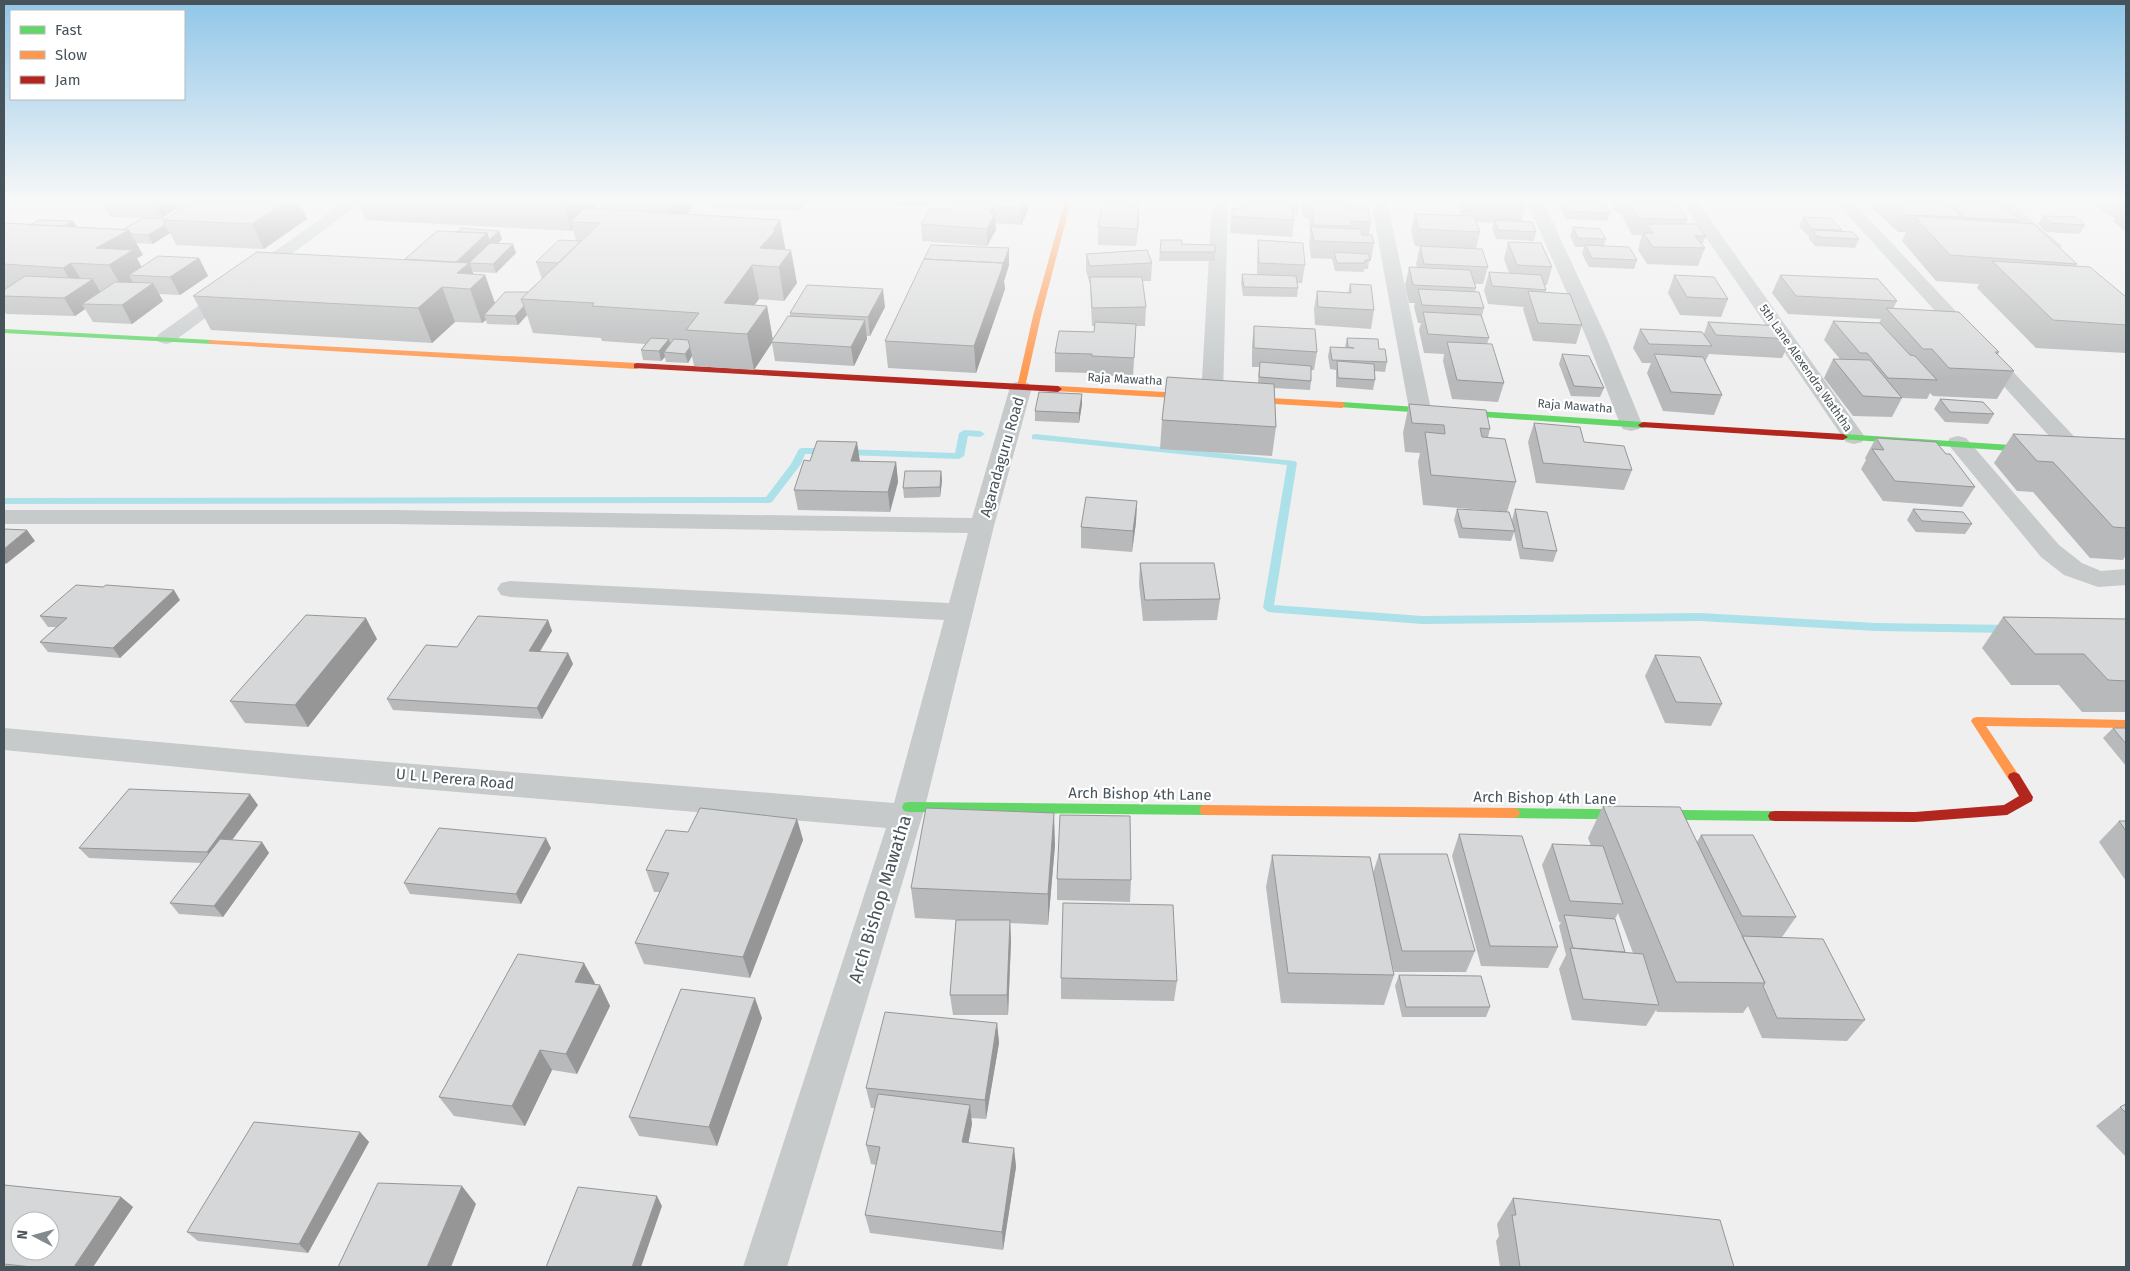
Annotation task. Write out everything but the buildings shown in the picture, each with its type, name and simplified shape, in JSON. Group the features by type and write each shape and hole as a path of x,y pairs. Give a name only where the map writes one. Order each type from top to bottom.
{"street":[{"path":"166,338 273,260"},
{"path":"1021,388 1052,260"},
{"path":"1212,397 1218,260"},
{"path":"1391,260 1420,409"},
{"path":"1562,260 1597,338 1631,424"},
{"name":"5th Lane Alexendra Waththa","path":"1730,260 1854,437"},
{"path":"1899,260 2082,453"},
{"name":"Raja Mawatha","path":"4,331 166,338 1021,388 1420,409 1631,424 1958,443 2082,453"},
{"name":"Agaradaguru Road","path":"982,526 1021,388"},
{"path":"1958,443 2004,494 2050,551 2073,569 2098,579 2126,578"},
{"path":"4,517 390,517 982,526"},
{"name":"Arch Bishop Mawatha","path":"765,1267 907,812 982,526"},
{"path":"510,589 960,612"},
{"name":"Arch Bishop 4th Lane","path":"907,812 1924,816 2007,810 2027,797 1978,721 2126,724"},
{"name":"U L L Perera Road","path":"4,738 303,767 907,812"}],"waterway":[{"path":"845,452 959,456 964,433 980,434"},
{"path":"1035,437 1292,463 1268,608 1422,620 1700,617 1876,627 2011,629"},
{"path":"4,501 769,500 796,464 802,451 829,451"}],"traffic: fast":[{"path":"4,331 212,342"},
{"path":"1342,405 1643,425"},
{"path":"1843,437 2041,450"},
{"path":"909,807 1206,810"},
{"path":"1513,813 1775,816"}],"traffic: slow":[{"path":"1021,387 1052,260"},
{"path":"212,342 637,366"},
{"path":"1058,389 1342,405"},
{"path":"2014,777 1977,721 2126,724"},
{"path":"1206,810 1513,813"}],"traffic: jam":[{"path":"637,366 1058,389"},
{"path":"1643,425 1843,437"},
{"path":"1775,816 1915,817 2007,810 2027,797 2014,777"}]}
